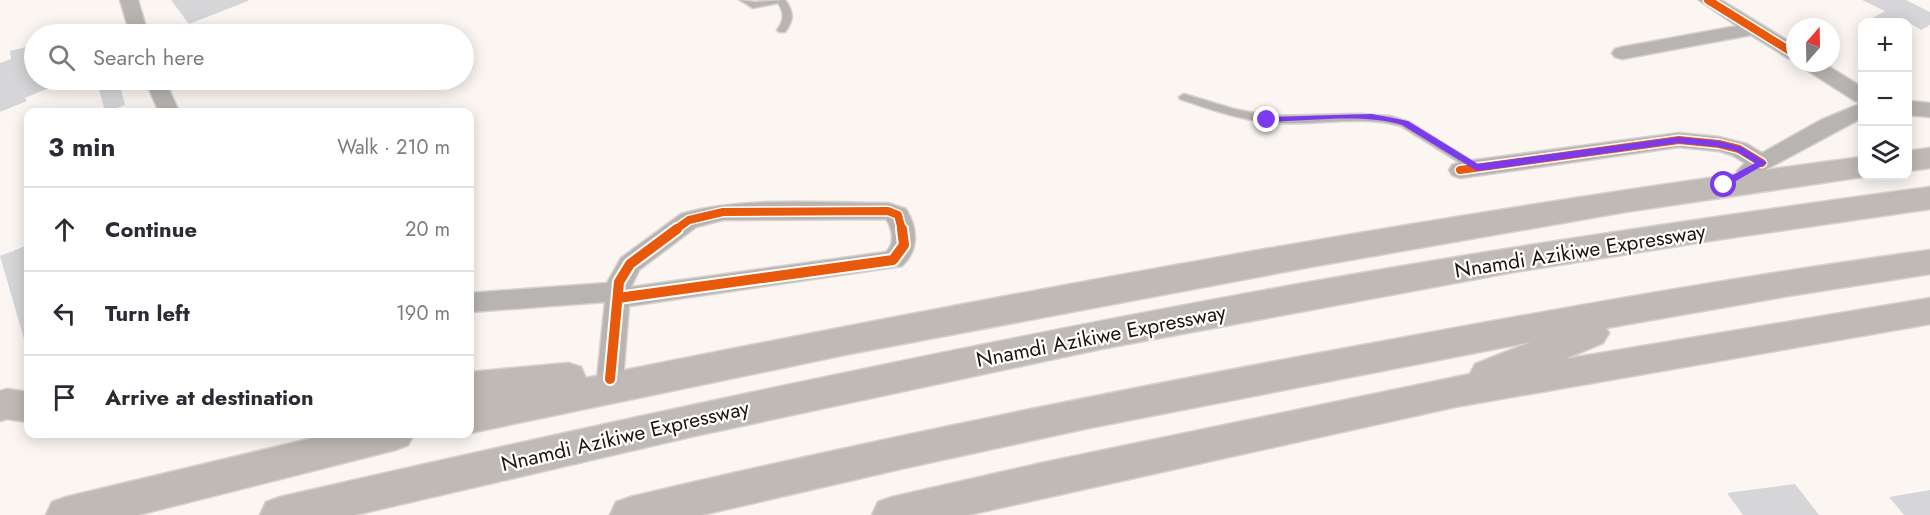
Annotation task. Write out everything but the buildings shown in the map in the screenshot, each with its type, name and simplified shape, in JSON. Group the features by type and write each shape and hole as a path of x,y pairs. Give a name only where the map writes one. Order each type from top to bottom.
{"highway":[{"path":"1912,160 1930,158"},
{"name":"Nnamdi Azikiwe Expressway","path":"474,416 626,380 1389,240 1724,185 1858,167"},
{"name":"Nnamdi Azikiwe Expressway","path":"280,515 900,375 1278,302 1536,256 1930,198"},
{"path":"1278,302 1389,240"},
{"path":"630,515 721,492 1140,401 1642,307 1930,262"},
{"path":"1455,392 1496,370 1571,339 1630,319 1642,307"},
{"path":"892,515 1046,479 1455,392 1930,311"},
{"path":"474,387 567,378 626,380"},
{"path":"66,515 379,438"}],"street":[{"path":"129,0 136,24"},
{"path":"1708,0 1786,49"},
{"path":"1622,53 1754,29"},
{"path":"1824,72 1858,93"},
{"path":"159,90 167,108"},
{"path":"1912,108 1930,110"},
{"path":"1724,185 1829,125 1858,112"},
{"path":"1469,169 1679,140 1719,144 1739,149 1762,163"},
{"path":"474,303 618,295 893,260 902,253 905,243 898,215 888,211 706,214 689,220 630,264 619,282 618,295 626,380"}],"lane":[{"path":"745,0 753,5 780,0 787,7 789,15 788,22 782,30"},
{"path":"1184,97 1248,117 1267,120 1372,117 1392,119 1405,123 1469,169"}],"cycle path":[{"path":"1708,0 1786,48"},
{"path":"1460,170 1679,140 1719,144 1739,149 1762,163"},
{"path":"610,379 619,282 630,264 689,220 723,212 888,211 898,215 903,234 904,245 899,255 893,260 618,298"}],"route":[{"path":"1267,120 1372,117 1392,119 1405,123 1477,168 1679,140 1700,141 1739,149 1762,163 1724,185"}]}
